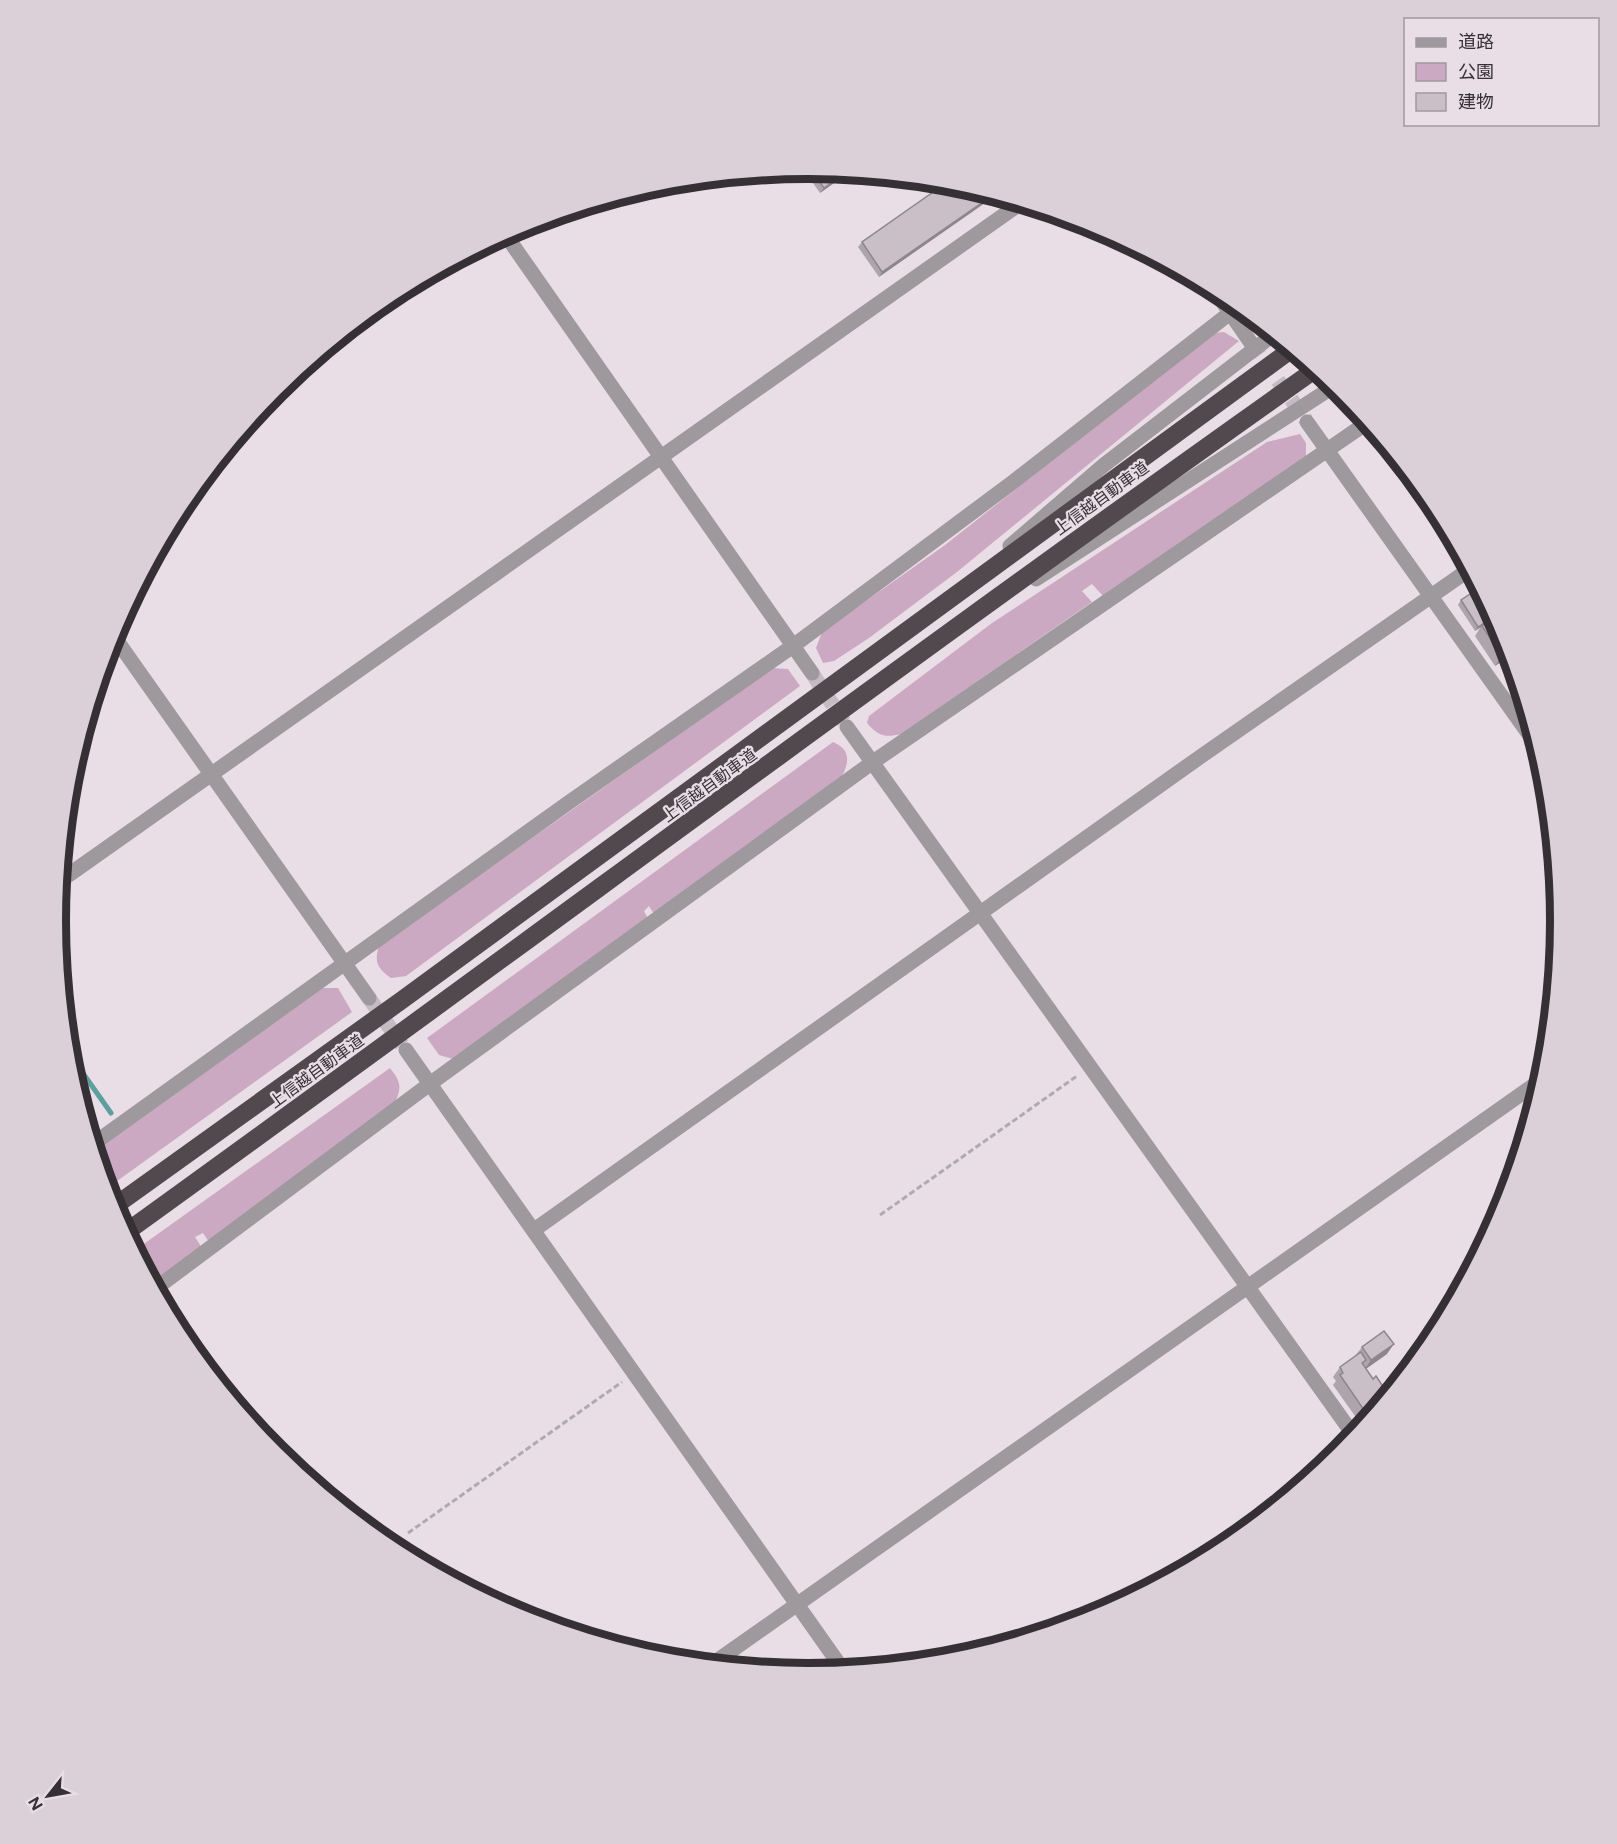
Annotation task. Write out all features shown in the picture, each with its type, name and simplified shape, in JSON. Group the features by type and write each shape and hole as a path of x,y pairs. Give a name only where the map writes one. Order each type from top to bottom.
{"highway":[{"name":"上信越自動車道","path":"121,1201 1286,354"},
{"name":"上信越自動車道","path":"133,1227 1126,503 1309,374"}],"street":[{"path":"68,875 1013,209"},
{"path":"511,242 812,673"},
{"path":"99,1140 793,646 1232,312"},
{"path":"1239,317 1251,343"},
{"path":"934,611 1104,465 1268,339"},
{"path":"952,632 1149,508 1327,391"},
{"path":"1307,422 1526,730"},
{"path":"161,1285 431,1083 873,762 1362,427"},
{"path":"534,1230 1464,574"},
{"path":"120,646 369,998"},
{"path":"847,727 1350,1430"},
{"path":"406,1050 839,1663"},
{"path":"720,1659 1533,1086"}],"path":[{"path":"880,1215 1091,1066"},
{"path":"408,1533 635,1372"}],"green space":[{"path":"1224,332 1239,341 957,572 869,638 834,661 823,663 816,648 822,632 945,545 1214,333"},
{"path":"1300,434 1306,443 1306,457 1103,596 1092,584 1082,591 1092,602 901,734 882,735 867,723 869,716 992,623 1267,442"},
{"path":"773,668 788,669 800,686 406,976 391,978 380,968 377,961 379,946"},
{"path":"833,742 843,748 847,756 842,776 654,914 649,906 644,911 648,919 453,1059 439,1055 427,1038"},
{"path":"322,988 338,988 352,1012 114,1183 101,1147"},
{"path":"390,1068 399,1085 395,1103 209,1242 203,1233 195,1237 202,1248 158,1280 141,1246"}],"building":[{"path":"818,179 835,180 824,188"},
{"path":"935,191 984,201 882,272 862,242"},
{"path":"1470,594 1486,621 1478,627 1461,600"},
{"path":"1487,623 1500,653 1482,626"},
{"path":"1384,1331 1394,1344 1371,1360 1362,1347"},
{"path":"1361,1352 1366,1360 1362,1363 1373,1379 1376,1376 1384,1388 1379,1391 1381,1394 1366,1413 1340,1375 1343,1373 1340,1367"}],"waterway":[{"path":"81,1070 111,1113"}],"tunnel":[{"path":"1251,343 1306,420"},
{"path":"812,673 844,722"},
{"path":"369,998 402,1045"}]}
